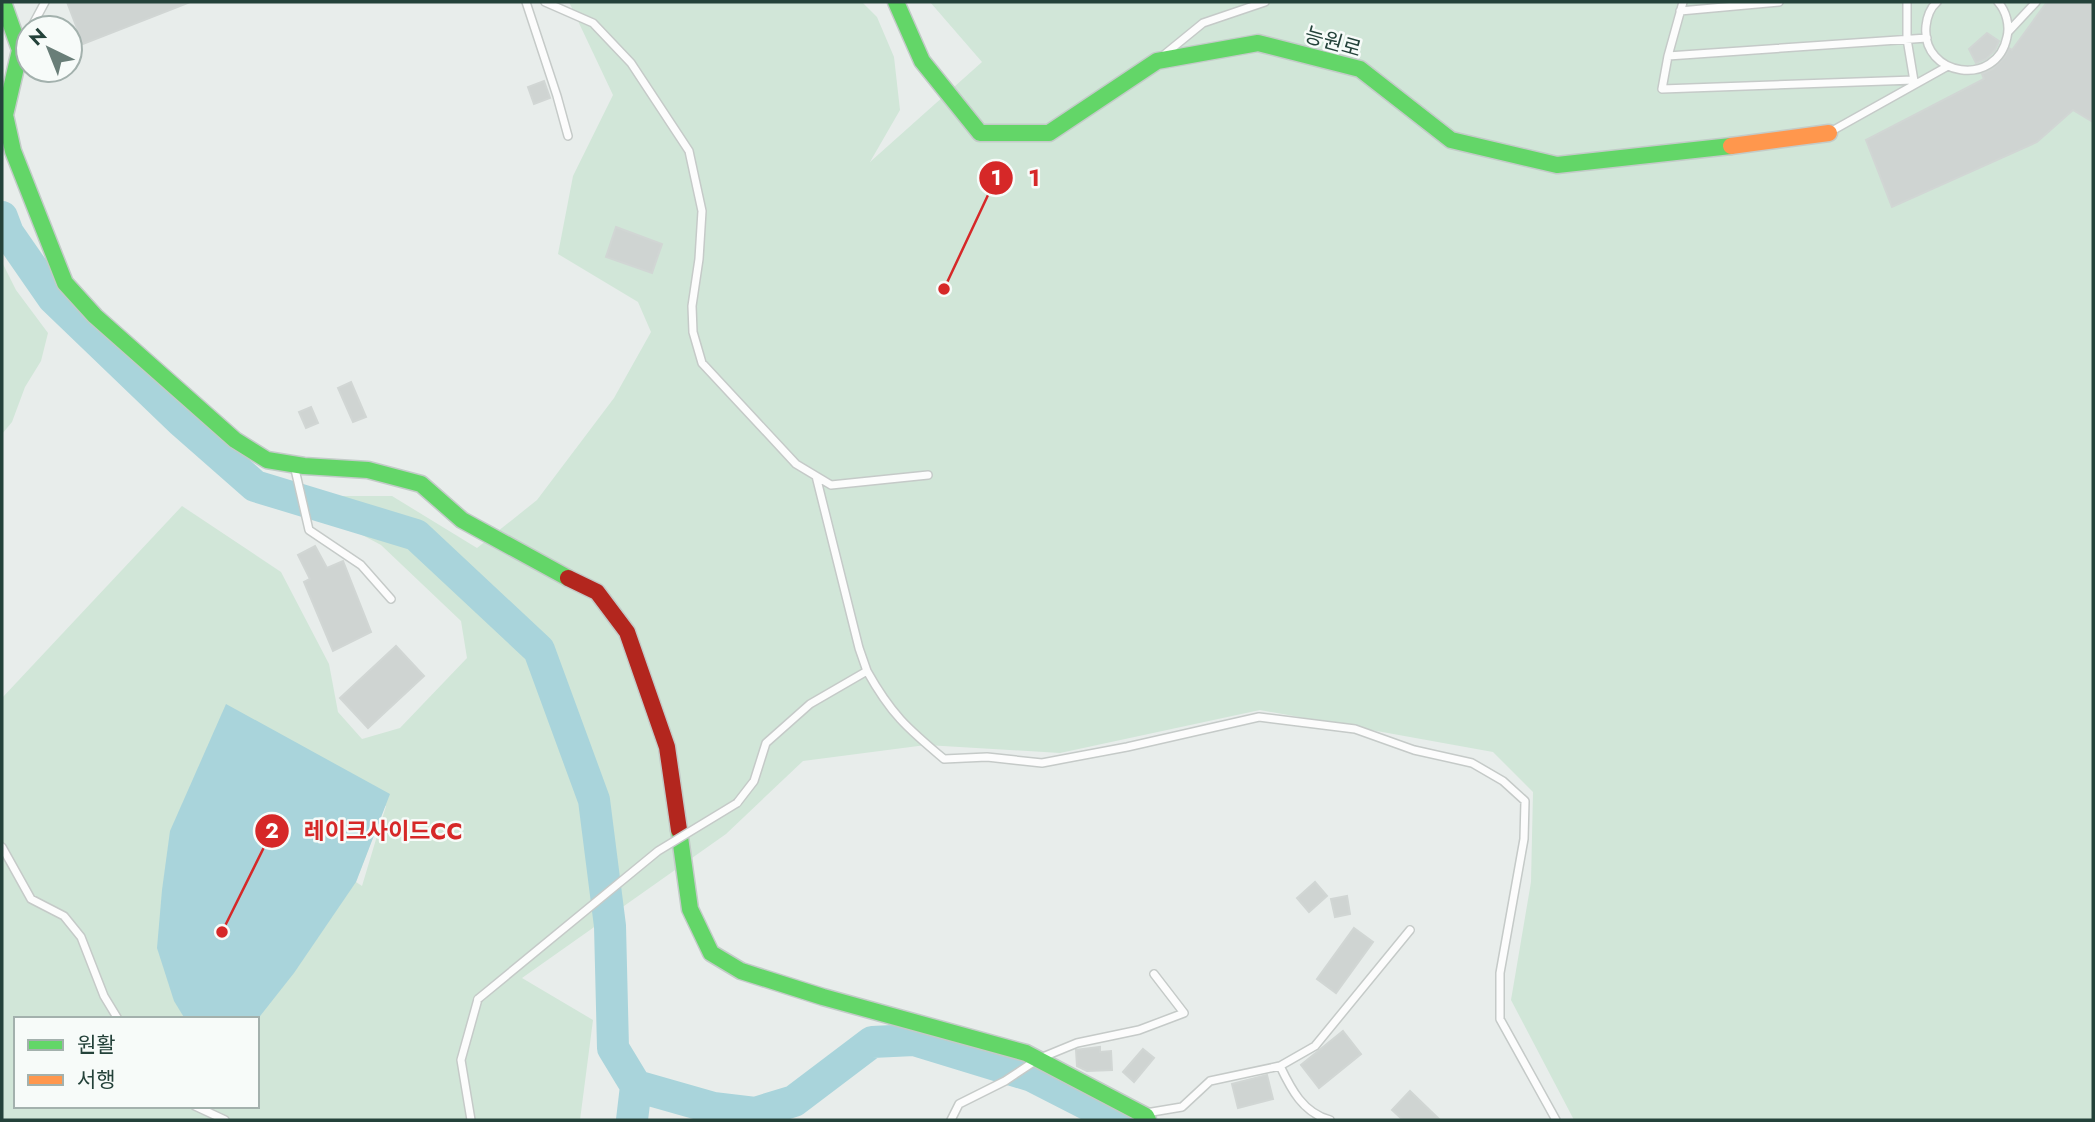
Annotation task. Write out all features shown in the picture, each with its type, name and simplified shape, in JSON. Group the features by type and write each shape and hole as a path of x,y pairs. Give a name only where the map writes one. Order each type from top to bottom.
{"street":[{"path":"3,2 14,35"},
{"name":"능원로","path":"896,2 922,61 980,133 1049,133 1157,61 1258,43 1360,69 1451,139 1557,165 1719,148 1829,132"},
{"path":"14,73 5,115 13,151 65,283 95,316 235,440 267,460 294,465 368,470 421,484 462,520 534,561 597,592 627,632 667,747 690,909 710,953 741,971 823,998 1026,1053 1145,1117"}],"lane":[{"path":"526,2 558,96 568,136"},
{"path":"545,2 593,23 631,63 689,151 702,211 692,306 693,332 702,363 796,464 831,485 928,475"},
{"path":"1157,61 1203,23 1265,2"},
{"path":"1683,2 1662,89 1914,83"},
{"path":"1680,11 1779,2"},
{"path":"1908,2 1907,38 1914,83"},
{"path":"1937,2 1927,19 1929,46 1937,58 1948,66 1968,71 1989,65 2006,45 2007,18 1998,2"},
{"path":"2008,32 2036,2"},
{"path":"1668,56 1927,38"},
{"path":"1829,132 1948,66"},
{"path":"294,465 309,530 361,565 391,599"},
{"path":"815,475 867,671 885,703 904,725 944,759 987,757 1042,763 1259,718 1355,729 1414,750 1472,763 1503,781 1525,801 1524,839 1500,972 1500,1019 1556,1120"},
{"path":"471,1120 461,1060 478,999 658,851 737,803 754,781 766,743 810,704 867,671"},
{"path":"2,847 31,899 64,916 81,937 104,996 117,1017"},
{"path":"1145,1117 1182,1107 1210,1081 1280,1066 1315,1046 1410,930"},
{"path":"951,1120 959,1104 1004,1081 1038,1059 1077,1043 1139,1030 1184,1013 1154,974"},
{"path":"1280,1066 1300,1102 1319,1117 1329,1120"},
{"path":"199,1108 225,1120"}],"green space":[{"path":"569,2 862,2 877,17 894,57 900,110 870,162 982,62 930,2 2093,2 2093,1120 1574,1120 1511,1000 1531,882 1533,792 1493,752 1260,710 1060,753 926,745 803,761 726,834 522,978 593,1020 580,1120 2,1120 2,698 182,506 281,572 329,664 338,712 362,739 400,728 467,658 461,621 381,545 338,522 342,496 392,496 477,548 537,500 614,398 651,332 638,302 558,254 573,176 613,95","holes":["386,806 362,886 356,882"]},
{"path":"2,262 16,290 48,333 41,361 25,387 12,422 2,434"}],"water":[{"path":"226,704 390,794 356,882 294,973 259,1017 184,1017 174,1001 157,948 170,831"}],"building":[{"path":"67,2 188,3 84,44 84,14 72,14"},
{"path":"2047,2 2093,2 2093,122 2073,110 2037,142 1892,207 1866,140 1984,79 1982,74 1993,69 2005,57 2009,48 2012,50"},
{"path":"1987,33 1999,41 1986,59 1976,63 1969,49"},
{"path":"544,81 550,98 534,104 528,87"},
{"path":"616,227 662,244 652,273 606,257"},
{"path":"351,382 366,417 353,422 338,388"},
{"path":"311,407 318,423 306,428 299,412"},
{"path":"315,546 327,568 343,561 371,632 333,651 304,582 310,579 298,555"},
{"path":"396,646 424,676 368,728 340,698"},
{"path":"1315,882 1327,896 1309,912 1297,898"},
{"path":"1347,896 1350,914 1335,917 1331,899"},
{"path":"1354,928 1373,942 1336,993 1317,979"},
{"path":"1343,1031 1361,1054 1319,1088 1301,1065"},
{"path":"1100,1047 1100,1052 1111,1051 1112,1070 1087,1071 1077,1066 1076,1050"},
{"path":"1143,1049 1154,1058 1134,1082 1123,1072"},
{"path":"1267,1075 1273,1099 1238,1108 1232,1084"},
{"path":"1410,1091 1440,1120 1403,1120 1392,1110"}],"waterway":[{"path":"2,217 8,233 53,298 181,421 255,486 416,535 539,650 594,800 610,926 613,1048 636,1086 632,1120"},
{"path":"636,1086 713,1108 755,1113 794,1101 872,1042 914,1040 1032,1076 1118,1120"}],"traffic: fast":[{"path":"3,2 20,50 5,115 13,151 65,283 95,316 235,440 267,460 304,466 368,470 421,484 462,520 568,578"},
{"path":"896,2 922,61 980,133 1049,133 1157,61 1258,43 1360,69 1451,140 1557,165 1731,146"},
{"path":"679,830 690,909 711,953 741,971 823,997 1026,1053 1146,1116 1148,1120"}],"traffic: slow":[{"path":"1731,146 1829,133"}],"traffic: jam":[{"path":"568,578 597,592 627,632 667,747 679,830"}],"place":[{"name":"1","path":"944,289"},
{"name":"레이크사이드CC","path":"222,932"}]}
